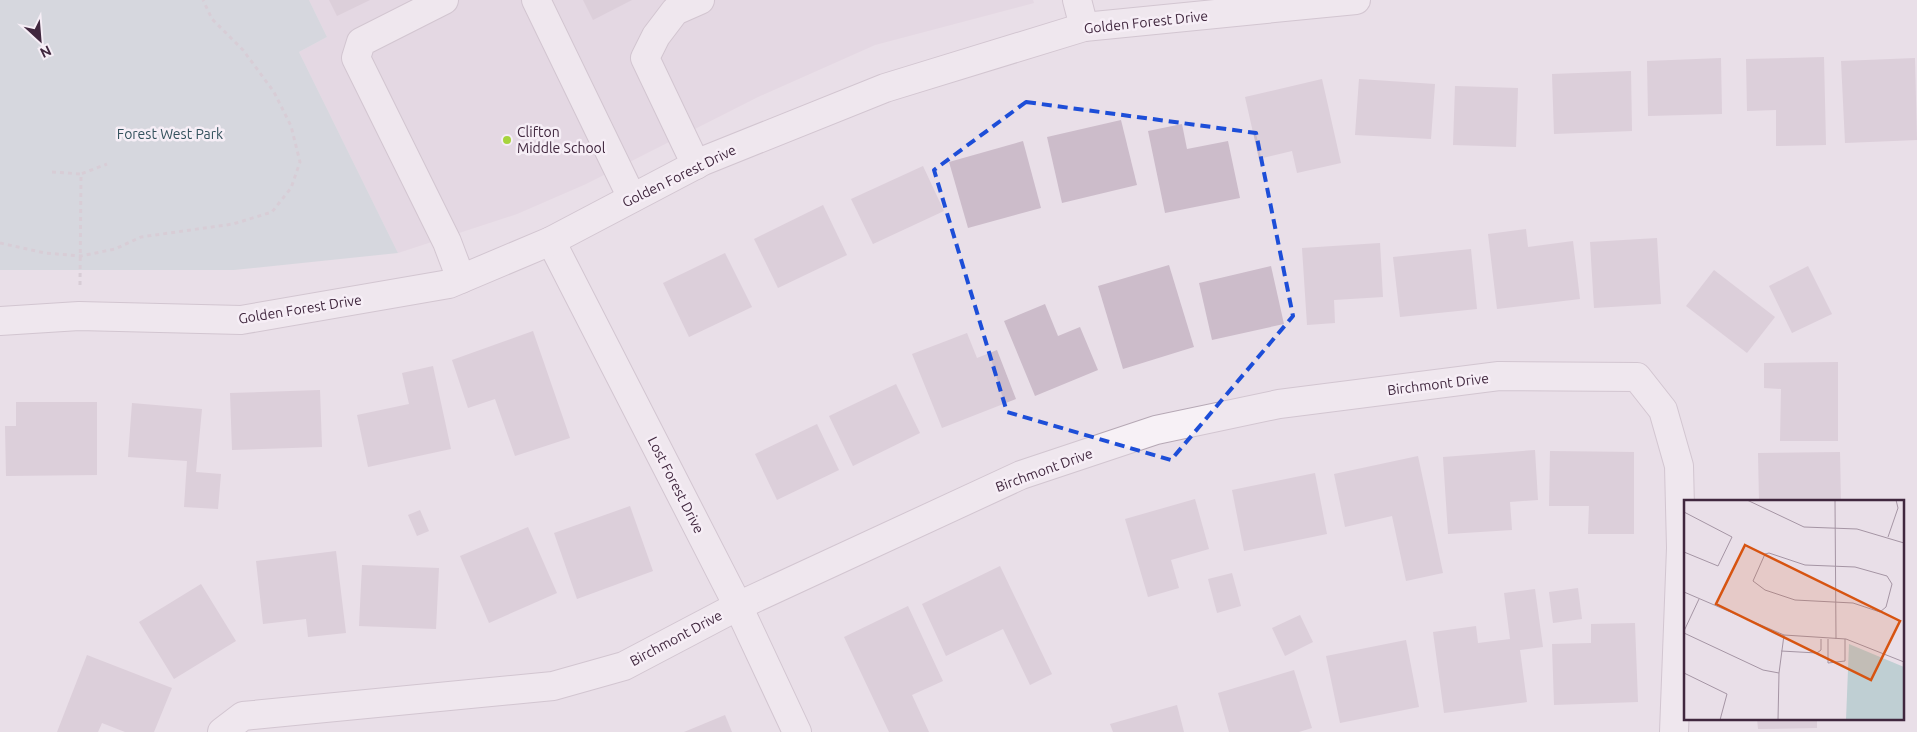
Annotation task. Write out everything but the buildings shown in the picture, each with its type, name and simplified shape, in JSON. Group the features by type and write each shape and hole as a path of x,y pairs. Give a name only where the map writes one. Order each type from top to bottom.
{"street":[{"path":"444,0 360,42 356,58 447,242 461,278"},
{"path":"536,0 632,198"},
{"path":"696,165 645,58 656,36 675,11 700,0"},
{"path":"1077,0 1084,27"},
{"name":"Golden Forest Drive","path":"0,321 79,316 241,320 449,284 551,241 696,165 885,88 1084,27 1356,0"},
{"name":"Lost Forest Drive","path":"551,241 738,606 797,732"},
{"name":"Birchmont Drive","path":"222,732 243,716 553,686 624,666 738,606 1020,475 1156,430 1279,404 1499,376 1637,377 1663,410 1678,466 1680,548 1674,732"}],"path":[{"path":"0,242 45,253 81,256 115,249 141,237 233,224 272,212 291,188 300,162 291,126 274,92 243,50 212,19 203,0"},
{"path":"52,172 81,174 107,164"},
{"path":"79,316 81,174"}],"highlighted area":[{"path":"1026,102 1256,133 1293,316 1171,460 1007,412 934,170"}],"shaded area":[{"name":"Clifton Middle School","path":"309,0 1033,0 1034,3 875,45 758,97 586,184 517,214 398,253 299,52 327,37"}],"green space":[{"name":"Forest West Park","path":"0,0 309,0 327,37 299,52 398,253 234,270 0,270"}],"place":[{"name":"Clifton Middle School","path":"507,140"}]}
